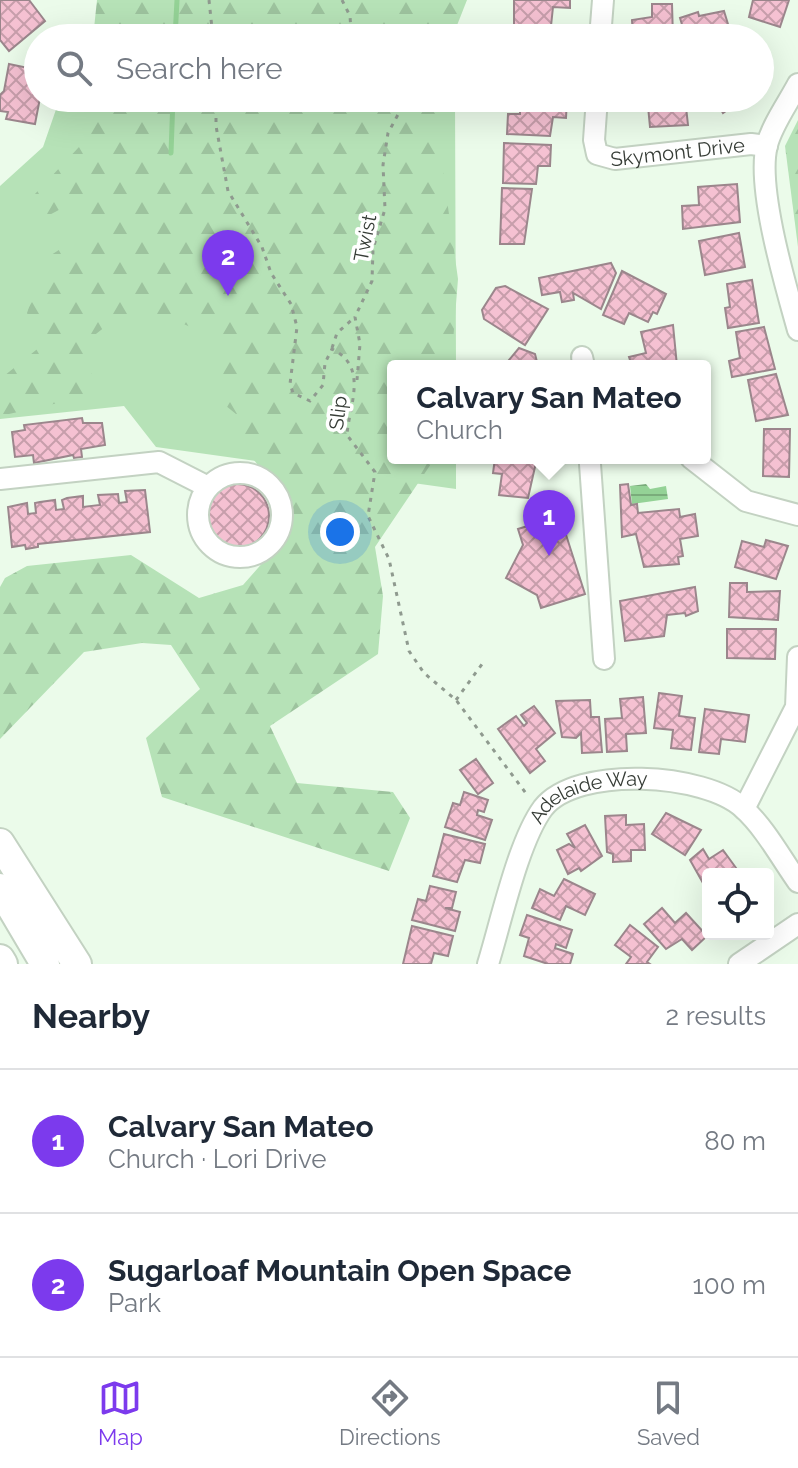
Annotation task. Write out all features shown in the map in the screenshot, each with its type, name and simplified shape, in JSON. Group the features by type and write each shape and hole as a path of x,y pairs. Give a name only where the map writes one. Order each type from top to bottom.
{"highway":[{"path":"0,843 77,964"},
{"path":"0,888 45,964"}],"street":[{"path":"601,24 603,0"},
{"path":"798,84 767,146 769,200 782,270 798,330"},
{"name":"Skymont Drive","path":"597,112 597,154 615,159 767,146"},
{"path":"0,479 159,462 208,487"},
{"path":"699,464 746,501 798,515"},
{"path":"588,468 604,659"},
{"path":"246,473 271,486 278,497 281,524 267,548 241,558 214,549 205,539 198,512 208,487 232,474 246,473"},
{"path":"798,661 796,707 744,809 798,882"},
{"name":"Adelaide Way","path":"488,964 523,850 543,808 564,792 593,782 681,780 720,792 744,809"},
{"path":"739,964 798,924"}],"path":[{"path":"209,0 212,24"},
{"path":"342,0 351,24"},
{"name":"Slip","path":"216,112 228,191 291,304 297,327 290,384 301,400 310,401 317,395 332,349 346,360 356,384 347,435 375,472 368,516 389,559 404,640 424,673 456,700 525,794 543,808"},
{"name":"Twist","path":"332,349 337,333 355,317 372,281 373,249 385,209 383,165 388,133 399,112"},
{"path":"355,317 360,344 356,384"},
{"path":"456,700 485,660"}],"green space":[{"path":"97,0 467,0 458,24 94,24"},
{"path":"55,112 455,112 456,360 387,360 387,464 456,464 456,489 156,447 124,406 0,419 0,186 43,147"},
{"path":"84,112 438,112 436,121 458,279 452,354 445,360 387,360 387,464 431,464 375,547 383,596 378,654 270,726 297,783 393,792 410,818 389,871 162,797 146,738 200,689 171,645 142,643 84,652 0,739 0,587 5,578 27,566 131,555 199,598 243,585 280,543 287,518 280,494 244,447 236,414 215,397 233,345 167,317 115,319 87,341 94,395 0,416 4,376 41,346 27,313 45,259 88,231 72,203 38,221 34,195 79,147"},
{"path":"798,120 798,247 785,146"}],"shaded area":[{"path":"646,484 650,489 666,486 668,499 632,504 630,486"}],"building":[{"path":"0,0 29,0 45,21 41,24 24,24 24,38 9,51 0,40"},
{"path":"514,0 570,0 570,8 553,7 551,24 514,24"},
{"path":"753,0 789,0 780,27 749,17"},
{"path":"652,4 672,4 673,24 632,24 632,20 652,17"},
{"path":"724,11 728,24 682,24 680,18 698,12 699,16"},
{"path":"9,64 24,67 24,112 37,112 35,124 6,119 8,112 0,111 0,95 4,91"},
{"path":"566,112 566,118 553,117 550,136 507,134 508,114"},
{"path":"649,112 687,112 688,125 650,127"},
{"path":"504,143 551,145 550,166 538,166 536,184 503,183"},
{"path":"737,184 740,222 683,229 682,206 699,205 698,187"},
{"path":"502,188 532,189 524,244 500,244"},
{"path":"739,233 745,267 705,275 699,241"},
{"path":"611,263 616,273 601,309 573,293 574,300 562,302 560,292 542,295 539,278"},
{"path":"622,271 666,294 657,314 653,312 648,322 629,313 624,324 603,315"},
{"path":"752,280 759,323 728,328 725,308 730,307 727,284"},
{"path":"505,286 548,309 525,345 484,319 482,310 496,288"},
{"path":"673,325 676,360 630,360 629,357 646,353 641,332"},
{"path":"764,327 775,369 732,377 729,361 740,358 736,332"},
{"path":"519,348 535,354 536,360 509,360"},
{"path":"776,374 788,415 756,421 748,380"},
{"path":"82,418 83,423 102,423 105,445 81,449 82,457 74,458 73,455 34,463 33,455 15,457 12,432 25,430 24,425"},
{"path":"764,429 790,429 789,477 763,476"},
{"path":"494,464 536,464 528,498 499,495 502,474 493,473"},
{"path":"237,484 249,486 260,493 267,504 267,528 260,539 249,546 237,548 225,546 214,539 207,528 205,516 207,504 214,493 225,486"},
{"path":"628,484 631,505 637,504 638,513 679,509 680,517 695,514 698,536 680,539 683,556 678,557 679,564 644,567 636,534 622,537 620,485"},
{"path":"145,490 150,532 38,544 38,547 26,549 25,545 12,547 8,507 27,503 28,514 36,513 35,503 55,500 56,510 64,509 62,500 67,498 83,496 83,507 100,505 98,495 118,494 119,503 127,502 125,491"},
{"path":"560,516 585,594 541,608 537,595 506,578 523,545 518,529"},
{"path":"766,540 788,546 776,579 735,567 742,541 764,547"},
{"path":"730,583 747,583 747,592 780,591 778,620 729,617"},
{"path":"695,587 698,611 686,616 685,613 667,615 664,636 625,641 620,601"},
{"path":"727,629 776,629 775,659 727,658"},
{"path":"659,693 682,696 679,716 695,718 691,750 671,748 673,730 654,728"},
{"path":"643,697 646,733 626,734 627,751 607,752 605,719 622,718 620,699"},
{"path":"590,700 591,717 599,717 602,752 582,753 581,733 576,738 562,737 556,701"},
{"path":"534,706 555,733 536,749 545,761 530,773 498,729 516,716 524,726 527,723 521,715"},
{"path":"705,709 749,715 745,742 721,739 719,754 699,752"},
{"path":"476,759 493,783 478,794 460,770"},
{"path":"464,792 488,800 484,812 478,810 477,815 492,820 485,840 445,827 453,803 460,805"},
{"path":"666,813 701,830 685,855 652,834"},
{"path":"626,815 626,825 644,824 645,850 631,850 631,861 613,862 613,854 607,852 605,816"},
{"path":"585,825 602,856 581,871 579,868 568,874 557,850 569,844 575,848 567,834"},
{"path":"444,834 485,844 480,863 465,860 457,882 433,876"},
{"path":"703,849 709,859 723,850 736,868 702,868 702,881 690,860"},
{"path":"564,879 595,894 585,915 566,906 560,920 532,908 540,889 554,896"},
{"path":"430,886 456,892 452,908 445,908 460,912 455,931 412,920 418,899 426,901"},
{"path":"662,908 675,923 686,913 702,931 703,940 692,950 682,939 666,949 644,924"},
{"path":"527,915 572,930 566,948 556,944 555,948 573,954 570,964 548,964 524,956 529,938 520,935"},
{"path":"630,925 658,947 647,962 650,964 626,964 631,957 615,945"},
{"path":"412,926 453,936 448,956 434,953 431,964 403,964"}],"waterway":[{"path":"176,24 177,0"},
{"path":"171,153 172,112"}],"place":[{"name":"Sugarloaf Mountain Open Space","path":"228,296"},
{"name":"Calvary San Mateo","path":"549,556"}]}
